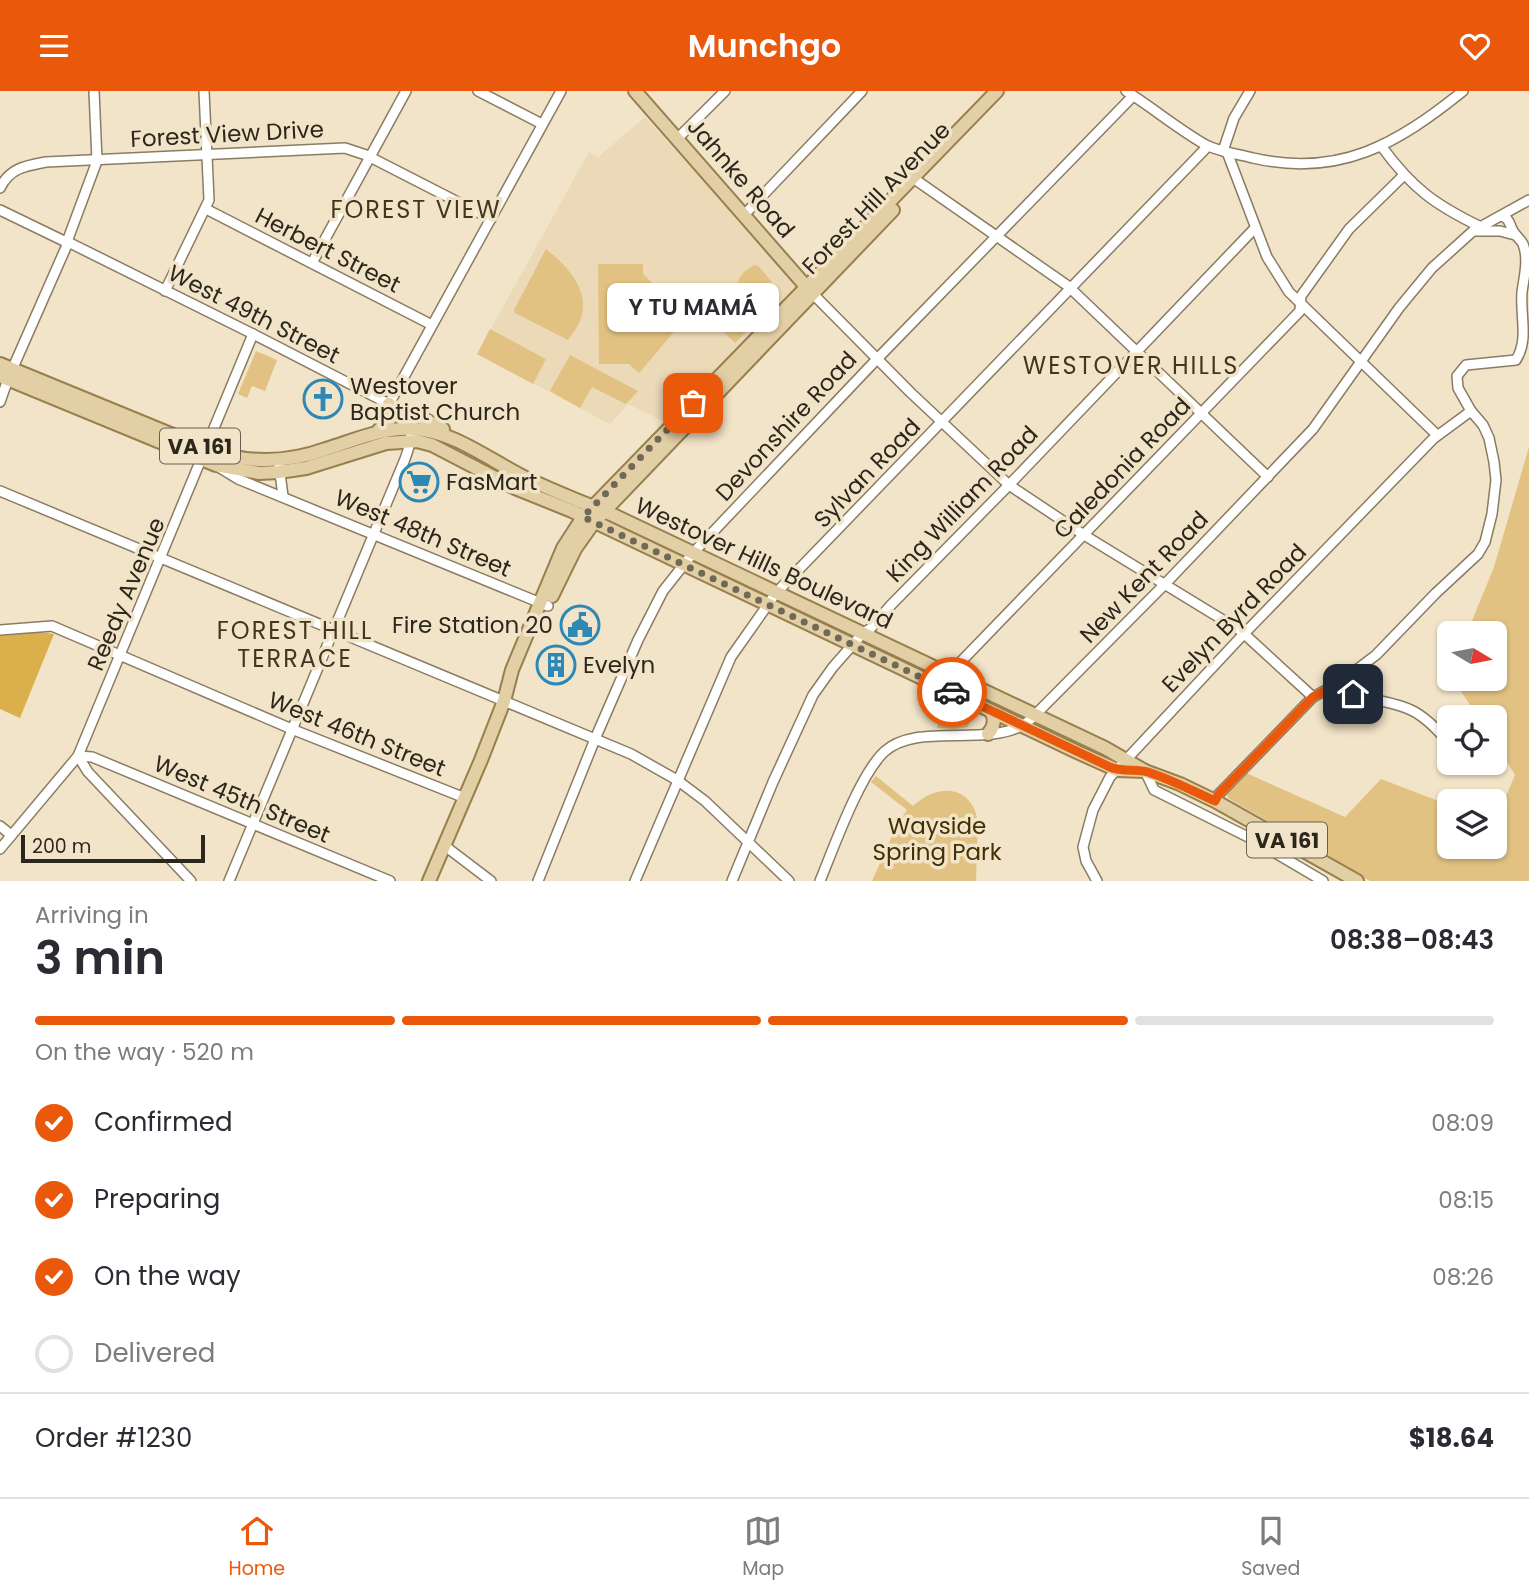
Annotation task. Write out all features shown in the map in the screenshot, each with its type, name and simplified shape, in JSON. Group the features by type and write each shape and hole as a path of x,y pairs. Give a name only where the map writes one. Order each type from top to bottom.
{"main road":[{"name":"Jahnke Road","path":"635,91 809,290"},
{"name":"Forest Hill Avenue","path":"429,881 504,701 512,670 544,604 568,539 1001,92"},
{"name":"Westover Hills Boulevard","path":"5,372 204,455 306,468 411,434 508,485 589,519 1117,770 1145,771"},
{"path":"376,433 390,419 394,407 444,429 463,444"},
{"name":"Westover Hills Boulevard","path":"204,455 216,465 259,473 376,433 435,432 1126,758 1145,771 1215,801 1357,881"},
{"path":"988,734 994,724 992,711"}],"street":[{"path":"0,402 5,372 67,242 97,161 94,91"},
{"path":"166,291 209,200 209,154 204,91"},
{"path":"312,263 406,91"},
{"path":"478,91 542,124"},
{"path":"229,881 405,459 411,434 409,419 394,407 432,325 561,91"},
{"path":"678,138 725,91"},
{"path":"745,214 862,91"},
{"path":"1250,91 1234,118 1225,151 1275,273 1300,305 1437,435"},
{"path":"1130,93 1208,146 1269,162 1316,163 1341,160 1382,147 1423,123 1463,91"},
{"name":"Devonshire Road","path":"538,881 595,739 663,591 693,553 1130,93"},
{"name":"Sylvan Road","path":"635,881 731,657 776,593 1208,146"},
{"path":"1382,147 1403,176 1438,205 1477,229 1515,235"},
{"name":"Forest View Drive","path":"0,188 7,177 18,168 46,162 345,148 370,157 491,219"},
{"name":"Caledonia Road","path":"941,687 949,674 1300,311 1301,296 1349,229 1403,176"},
{"path":"916,180 1071,289 1268,477"},
{"name":"New Kent Road","path":"820,881 869,769 885,750 921,737 988,734 1023,726 1166,584 1319,422 1399,308 1432,268 1477,229 1504,219 1529,200"},
{"name":"West 49th Street","path":"0,209 254,334 394,407"},
{"name":"Herbert Street","path":"206,209 432,325"},
{"path":"1215,801 1313,697 1339,683 1376,655 1478,554 1485,542 1492,515 1496,480 1489,438 1458,389 1458,372 1466,365 1516,360 1522,353 1526,338 1522,293 1527,256 1524,245 1504,219 1495,225 1501,231"},
{"name":"King William Road","path":"732,881 813,695 833,667 1255,228"},
{"path":"809,290 1009,485 1084,535 1245,634 1313,697"},
{"name":"Reedy Avenue","path":"0,849 78,756 254,334"},
{"name":"Evelyn Byrd Road","path":"1097,881 1086,861 1083,847 1085,834 1100,794 1126,758 1437,435 1471,411"},
{"name":"West 48th Street","path":"216,465 238,479 544,604"},
{"path":"279,466 283,496"},
{"path":"0,491 256,600 631,754 677,780 705,801 789,881"},
{"name":"West 46th Street","path":"0,630 52,626 294,730 465,798"},
{"path":"1339,683 1361,697 1410,709 1437,730"},
{"path":"78,756 88,772 191,881"},
{"name":"West 45th Street","path":"78,756 92,757 390,881"},
{"name":"Westover Hills Boulevard","path":"1145,771 1154,790 1250,838 1323,881"},
{"path":"0,826 11,835"},
{"path":"445,846 491,881"}],"shaded area":[{"path":"645,117 800,286 667,423 628,404 610,424 477,354 589,152 598,157"},
{"path":"40,632 54,634 20,718 0,709 0,636"}],"green space":[{"path":"546,249 569,271 583,299 580,321 568,340 515,313 514,310"},
{"path":"598,264 643,264 643,274 685,314 684,320 639,373 629,364 599,364"},
{"path":"754,265 772,282 750,301 737,286 745,271"},
{"path":"741,300 760,318 735,343 717,325"},
{"path":"490,329 546,359 533,384 477,354"},
{"path":"256,351 277,360 265,391 252,386 247,398 238,394"},
{"path":"570,355 638,391 626,404 592,387 580,408 550,391"},
{"path":"1529,447 1529,881 1370,881 1228,798 1227,793 1246,773 1345,817 1381,779 1437,800 1437,859 1507,859 1507,794 1515,775 1507,762 1507,705 1470,705 1461,691 1507,691 1507,621 1472,621 1494,567"},
{"path":"946,699 974,711 968,727 937,728"},
{"name":"Wayside Spring Park","path":"876,776 913,806 933,793 943,791 953,791 969,801 975,810 978,823 976,881 872,881 897,825 907,810 871,782"}],"way so far":[{"path":"693,403 583,517 952,692"}],"place":[{"name":"Westover Baptist Church","path":"323,399"},
{"name":"Y TU MAMÁ","path":"693,403"},
{"name":"FasMart","path":"419,482"},
{"name":"Fire Station 20","path":"580,625"},
{"name":"Evelyn","path":"556,665"}],"district":[{"name":"FOREST VIEW","path":"416,209"},
{"name":"WESTOVER HILLS","path":"1131,365"},
{"name":"FOREST HILL TERRACE","path":"295,644"}],"route":[{"path":"952,692 1117,770 1145,771 1215,801 1313,697 1339,683 1353,694"}]}
